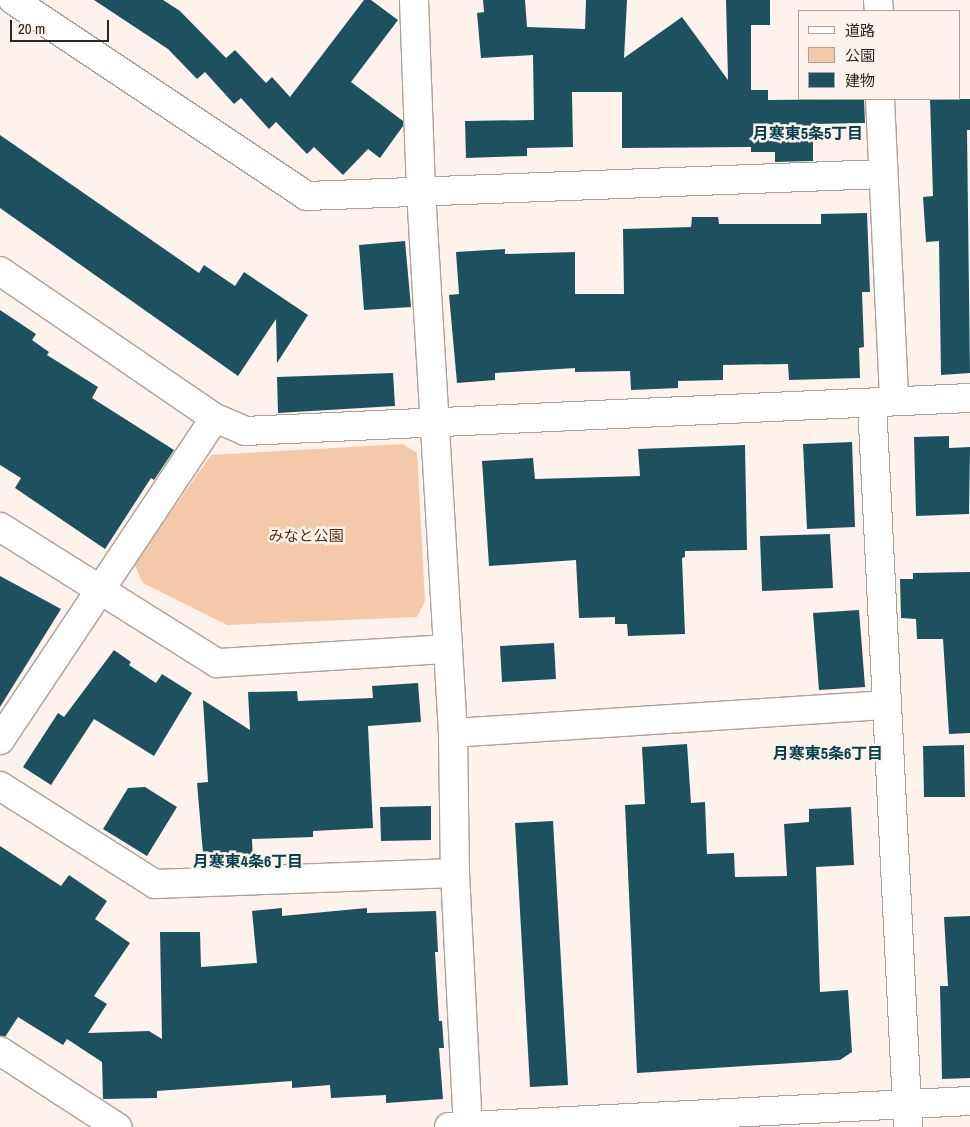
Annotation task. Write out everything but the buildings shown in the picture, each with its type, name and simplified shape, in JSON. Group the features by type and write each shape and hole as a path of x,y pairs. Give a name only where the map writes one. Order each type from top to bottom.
{"street":[{"path":"13,0 307,196 881,174"},
{"path":"414,0 421,191 453,734 462,1127 907,1117 970,1101"},
{"path":"880,100 885,705 907,1117"},
{"path":"0,271 215,418 245,431 970,398"},
{"path":"0,740 215,418"},
{"path":"0,527 218,663 447,649"},
{"path":"453,734 885,705"},
{"path":"0,786 155,884 455,873"},
{"path":"0,1051 117,1127"}],"green space":[{"name":"みなと公園","path":"403,444 417,453 425,601 417,617 227,625 143,583 134,564 211,455"}],"district":[{"name":"月寒東5条5丁目","path":"808,133"},
{"name":"月寒東5条6丁目","path":"828,753"},
{"name":"月寒東4条6丁目","path":"248,861"}]}
